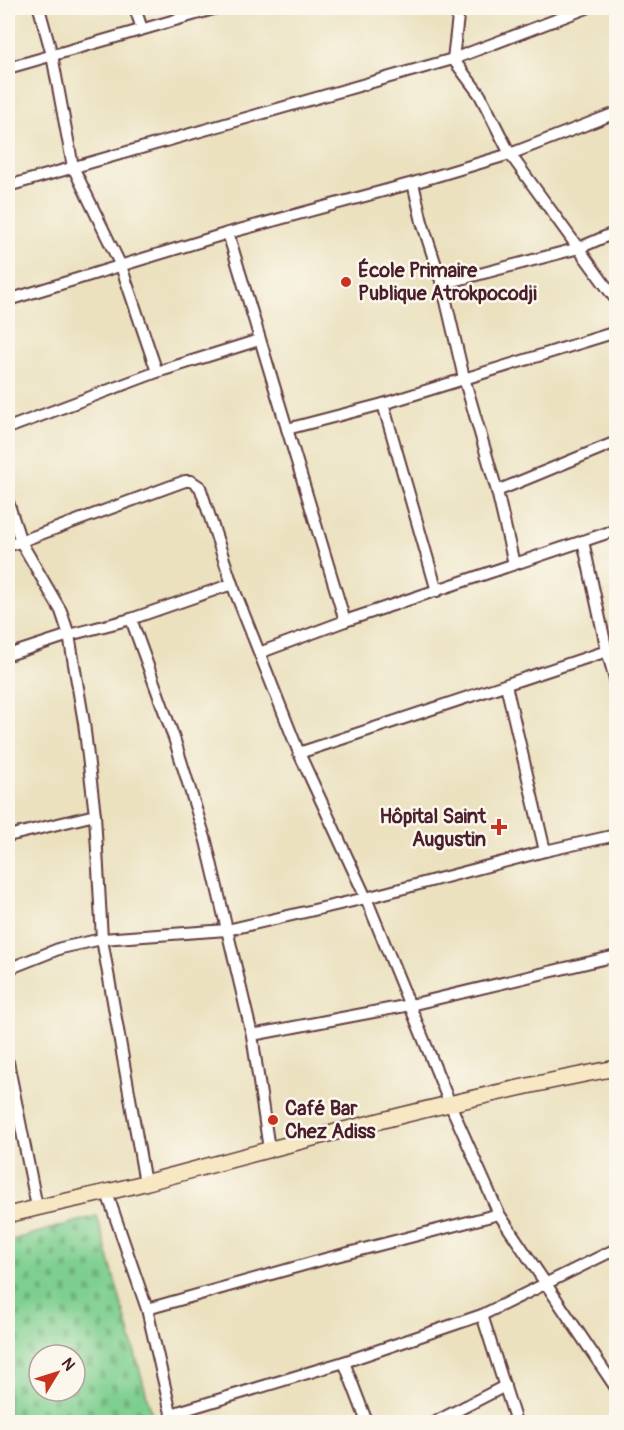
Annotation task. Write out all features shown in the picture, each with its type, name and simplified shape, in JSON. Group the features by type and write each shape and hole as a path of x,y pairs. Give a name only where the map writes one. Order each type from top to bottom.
{"main road":[{"path":"8,1215 107,1193 269,1149 450,1104 616,1071"}],"street":[{"path":"39,8 52,55 73,166 121,266 157,372"},
{"path":"135,8 142,29"},
{"path":"8,68 217,8"},
{"path":"459,8 453,59 480,94 510,154 616,300"},
{"path":"8,186 453,59 587,8"},
{"path":"8,300 228,233 510,154 616,113"},
{"path":"413,183 422,222 442,284 464,378 497,491 514,564"},
{"path":"442,284 579,248 616,232"},
{"path":"228,233 345,621"},
{"path":"287,429 383,404 616,332"},
{"path":"8,428 157,372 259,340"},
{"path":"383,404 437,591"},
{"path":"497,491 616,442"},
{"path":"8,546 185,481 191,481 200,488 232,584 299,753 366,898 450,1104 500,1214 616,1388"},
{"path":"8,502 21,542 61,611 69,635 84,723 95,815 102,939 145,1183"},
{"path":"259,653 345,621 616,530"},
{"path":"583,541 612,650 616,682"},
{"path":"8,655 69,635 131,619 232,584"},
{"path":"131,619 178,749 206,841 252,1035 269,1149"},
{"path":"299,753 612,650"},
{"path":"506,685 545,850"},
{"path":"8,836 95,815"},
{"path":"8,969 61,948 102,939 227,930 366,898 545,850 616,835"},
{"path":"252,1035 410,1005 616,956"},
{"path":"8,1065 37,1207"},
{"path":"107,1193 147,1309 172,1418 482,1315 546,1283 615,1253"},
{"path":"147,1309 325,1259 500,1214"},
{"path":"482,1315 516,1422"},
{"path":"344,1362 367,1422"},
{"path":"435,1422 505,1386"}],"green space":[{"path":"97,1216 154,1422 8,1422 8,1241"}],"place":[{"name":"École Primaire Publique Atrokpocodji","path":"346,282"},
{"name":"Hôpital Saint Augustin","path":"499,827"},
{"name":"Café Bar Chez Adiss","path":"273,1120"}]}
